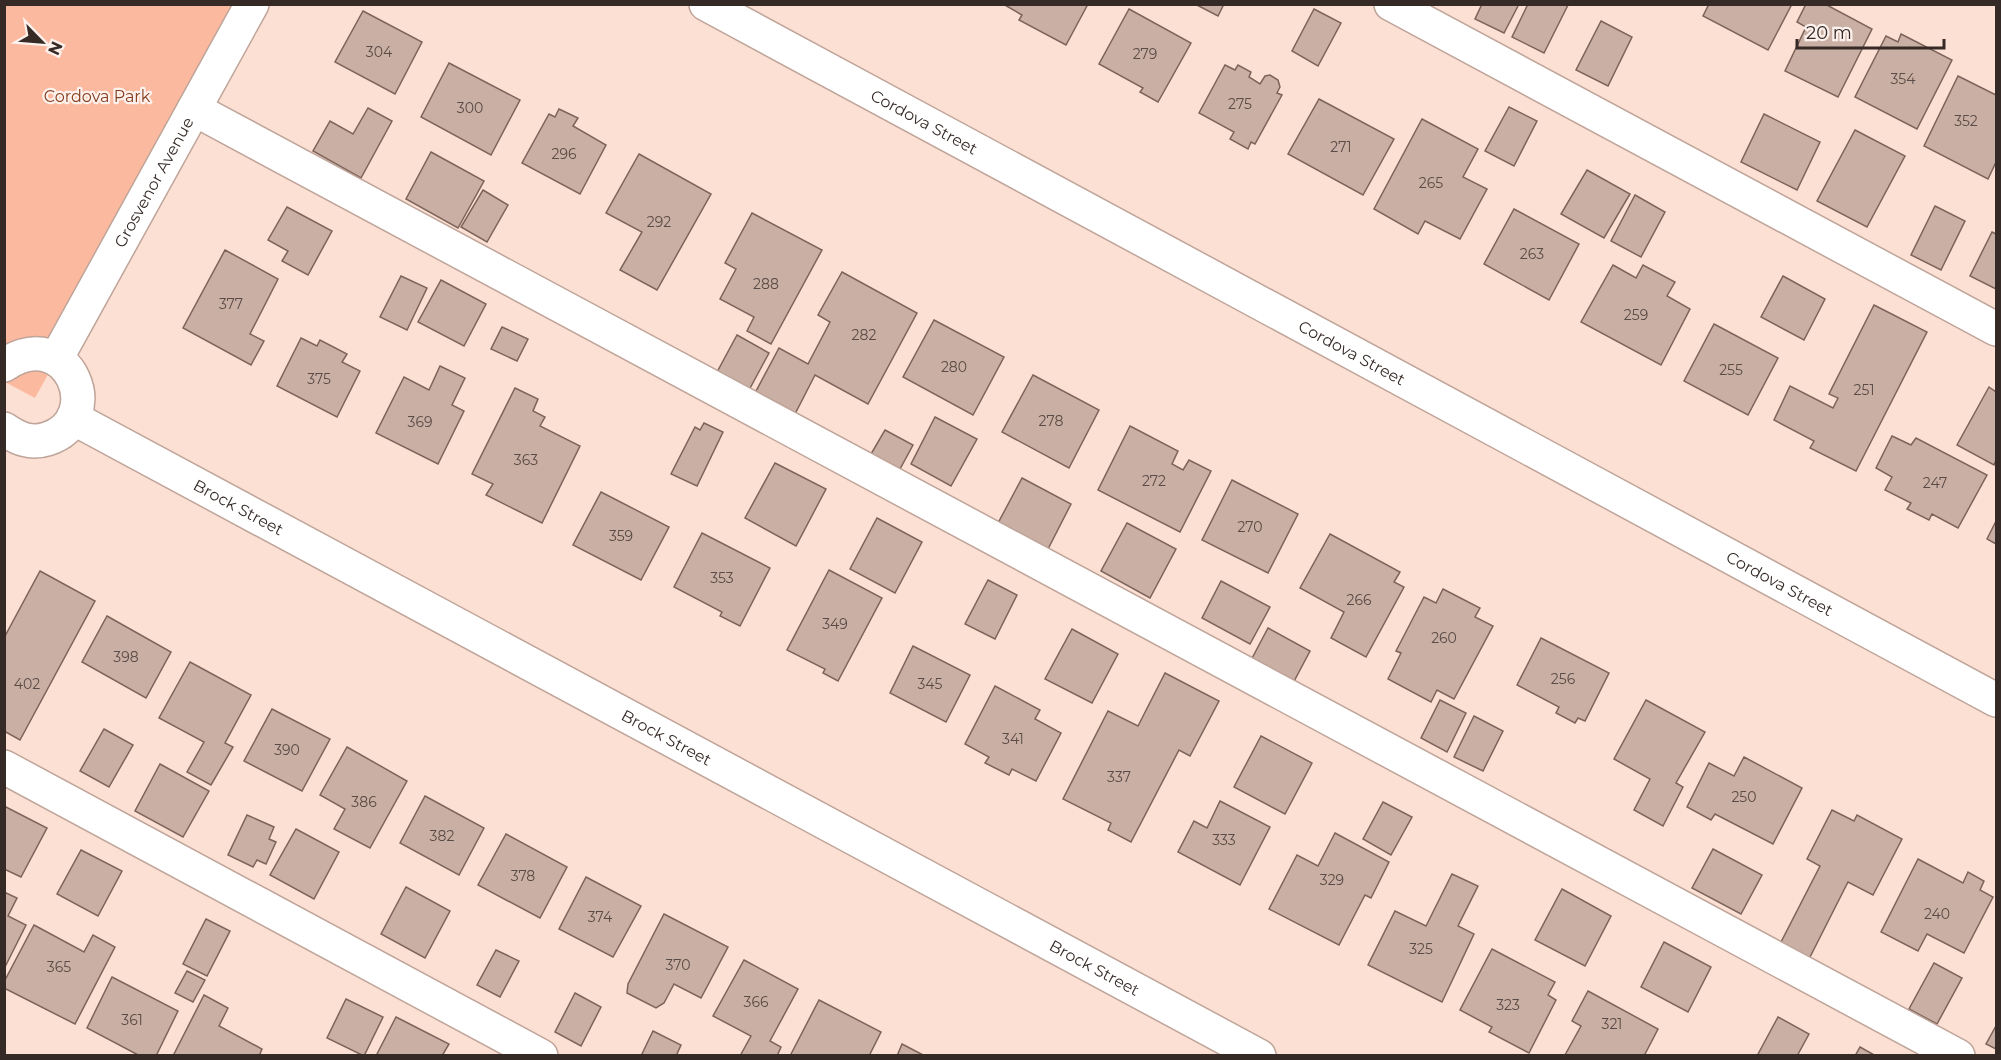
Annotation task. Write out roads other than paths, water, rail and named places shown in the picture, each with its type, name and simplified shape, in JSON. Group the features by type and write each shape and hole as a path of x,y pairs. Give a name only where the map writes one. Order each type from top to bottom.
{"street":[{"name":"Grosvenor Avenue","path":"56,359 252,4"},
{"name":"Cordova Street","path":"706,4 1996,700"},
{"path":"1392,4 1996,329"},
{"path":"194,109 1958,1056"},
{"path":"4,365 16,357 29,353 43,354 56,359 70,373 78,392 73,418 65,429 41,441 8,441"},
{"name":"Brock Street","path":"73,418 1259,1056"},
{"path":"4,767 541,1056"}],"park label":[{"name":"Cordova Park","path":"97,96"}]}
